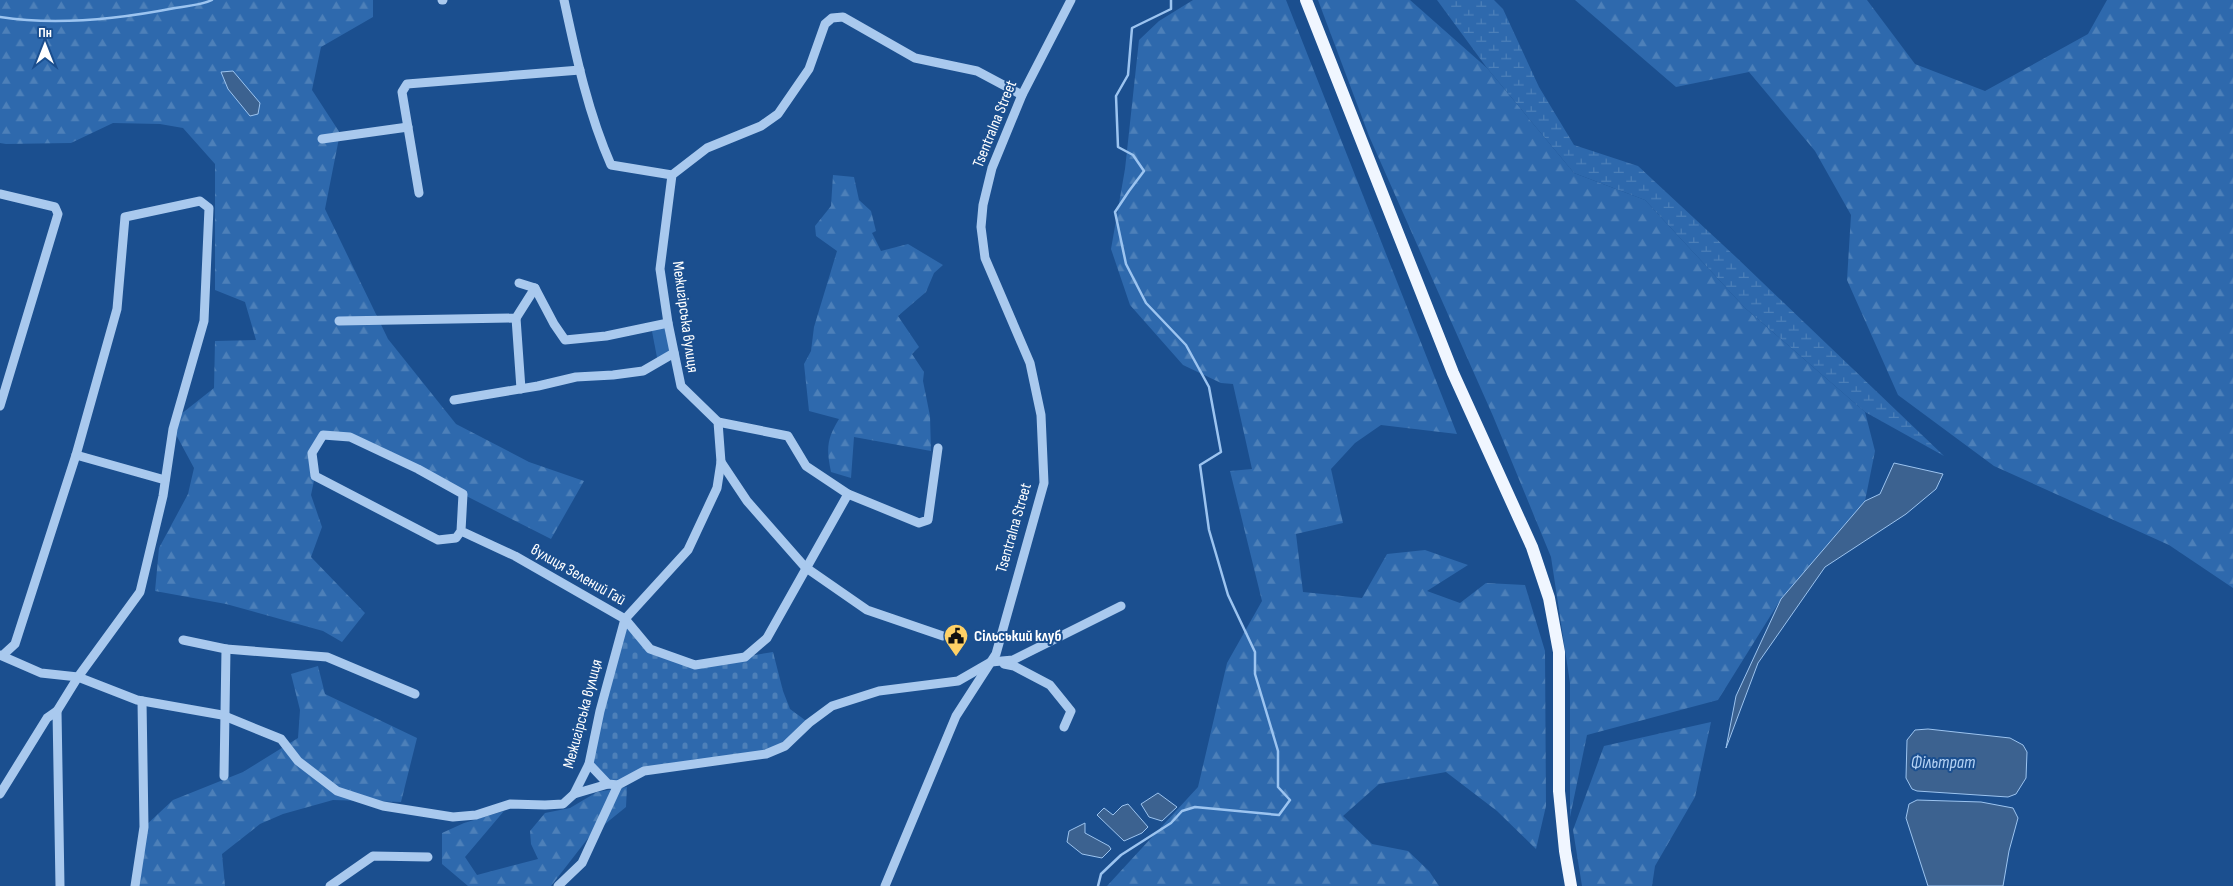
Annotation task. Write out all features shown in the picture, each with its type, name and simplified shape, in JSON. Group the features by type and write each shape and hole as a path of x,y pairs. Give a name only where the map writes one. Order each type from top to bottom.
{"main road":[{"path":"1306,0 1453,372 1532,547 1549,598 1559,652 1559,791 1565,851 1571,886"}],"street":[{"path":"564,0 580,70 601,144 610,165 672,175 707,148 761,126 778,114 809,69 824,24 832,18 843,17 915,58 977,71 1022,95"},
{"name":"Tsentralna Street","path":"885,886 956,716 996,654 1044,483 1041,414 1030,362 985,258 981,227 983,205 992,168 1022,95 1071,0"},
{"path":"418,193 402,92 407,84 580,70"},
{"path":"322,139 408,127"},
{"name":"Межигірська вулиця","path":"574,794 589,764 600,711 625,619 688,550 717,488 721,462 718,422 680,386 660,269 672,175"},
{"path":"0,194 55,206 58,214 0,406"},
{"path":"0,794 47,718 57,711 78,677 140,592 165,480 173,429 204,321 209,208 200,200 125,218 117,310 76,456 15,644 1,655 41,673 78,677 142,701 226,716 281,740 298,761 337,791 383,806 464,817 510,804 562,804 574,794 608,784 618,785"},
{"path":"519,283 535,288 554,324 565,340 606,336 668,323"},
{"path":"521,389 516,318 535,288"},
{"path":"339,321 516,318"},
{"path":"454,400 521,389 576,376 613,375 643,371 674,353"},
{"path":"718,422 788,436 806,466 848,494 919,524 928,520 938,448"},
{"path":"323,435 350,437 418,469 463,494 461,531 456,538 438,540 315,476 312,453 323,435"},
{"path":"76,456 165,480"},
{"path":"721,462 747,502 805,567 868,610 943,636"},
{"name":"вулиця Зелений Гай","path":"461,531 515,556 625,619 650,649 695,665 745,657 767,638 805,567 848,494"},
{"path":"558,886 582,863 618,785 644,770 766,754 786,746 809,724 832,706 879,691 958,681 992,662 1013,660 1121,606"},
{"path":"183,640 226,649 327,658 415,694"},
{"path":"224,776 226,649"},
{"path":"992,662 1014,666 1050,685 1071,711 1064,727"},
{"path":"135,886 144,827 142,701"},
{"path":"57,711 60,886"},
{"path":"589,764 608,784"},
{"path":"330,886 373,856 428,857"}],"green space":[{"path":"0,0 373,0 373,17 321,47 312,90 340,133 325,209 388,339 456,424 529,462 584,481 551,539 350,437 323,435 312,453 315,476 311,495 322,527 311,557 365,613 342,642 323,631 226,604 155,591 159,548 188,494 194,468 173,429 176,418 214,388 215,341 256,340 245,302 215,290 215,164 183,128 160,124 113,123 71,143 0,143"},
{"path":"1193,0 1286,0 1457,434 1381,425 1355,443 1331,469 1343,523 1296,534 1303,592 1362,598 1387,554 1425,550 1468,565 1427,591 1460,603 1486,583 1525,585 1545,651 1546,806 1536,849 1497,811 1446,772 1379,784 1343,816 1372,844 1408,851 1429,871 1439,886 1107,886 1198,787 1227,663 1262,601 1230,471 1252,469 1233,384 1221,383 1183,365 1130,305 1111,249 1125,169 1139,40 1159,21"},
{"path":"1318,0 1410,0 1487,68 1574,173 1645,200 1745,308 1865,412 1875,451 1865,501 1781,599 1718,700 1587,735 1570,817 1570,683 1551,557 1493,416 1369,136"},
{"path":"1437,0 1494,0 1503,9 1539,87 1574,145 1638,166 1944,456 1865,412 1745,308 1645,200 1574,173 1487,68"},
{"path":"1575,0 1867,0 1915,64 1985,91 2088,34 2107,0 2233,0 2233,588 2169,545 1994,466 1898,395 1847,280 1851,215 1815,151 1749,72 1676,87"},
{"path":"833,175 854,177 859,200 871,211 876,231 872,233 881,251 908,244 943,265 934,273 926,292 898,316 919,347 912,354 924,372 923,381 930,416 931,451 854,437 851,478 831,472 828,456 829,444 832,432 839,419 809,411 804,364 811,351 814,327 837,251 816,236 815,226 831,206"},
{"path":"668,323 674,353 658,363 651,326"},
{"path":"625,619 650,649 695,665 773,652 783,691 790,709 809,723 766,754 644,771 625,781 608,784 589,764"},
{"path":"318,666 325,694 417,738 401,802 333,800 283,814 260,824 222,854 225,886 135,886 144,827 173,800 243,772 298,738 300,710 291,674"},
{"path":"1711,722 1695,797 1655,866 1652,886 1582,886 1573,830 1604,746"},
{"path":"627,787 626,807 589,837 551,886 468,886 442,864 442,833 464,823 504,811 465,857 477,875 538,859 531,844 530,831 545,813 570,808 597,792"}],"water":[{"path":"233,71 260,103 258,114 250,116 228,89 221,72"},
{"path":"1894,463 1943,474 1936,489 1906,514 1825,567 1758,663 1726,748 1736,696 1781,599 1865,501 1880,494"},
{"name":"Фільтрат","path":"1928,729 2010,738 2023,745 2027,752 2026,778 2016,794 2008,797 1917,791 1912,789 1906,778 1907,740 1915,730"},
{"path":"1158,793 1177,807 1162,821 1149,817 1141,804"},
{"path":"1917,800 1981,802 2013,808 2018,818 2009,851 2003,886 1928,886 1906,818 1909,804"},
{"path":"1128,804 1148,827 1142,833 1124,841 1097,815 1104,808 1113,815 1122,806"},
{"path":"1085,823 1085,833 1109,846 1111,849 1102,858 1082,854 1067,842 1069,831"}],"waterway":[{"path":"0,17 44,21 88,20 154,12 212,0"},
{"path":"1098,886 1101,874 1121,855 1171,823 1182,811 1195,807 1279,815 1290,800 1278,787 1278,751 1255,674 1255,652 1228,595 1209,530 1200,465 1221,452 1209,387 1186,345 1146,303 1126,264 1115,212 1144,171 1133,155 1118,147 1116,96 1128,75 1132,28 1171,9 1171,0"}],"place":[{"name":"Сільський клуб","path":"956,657"}]}
